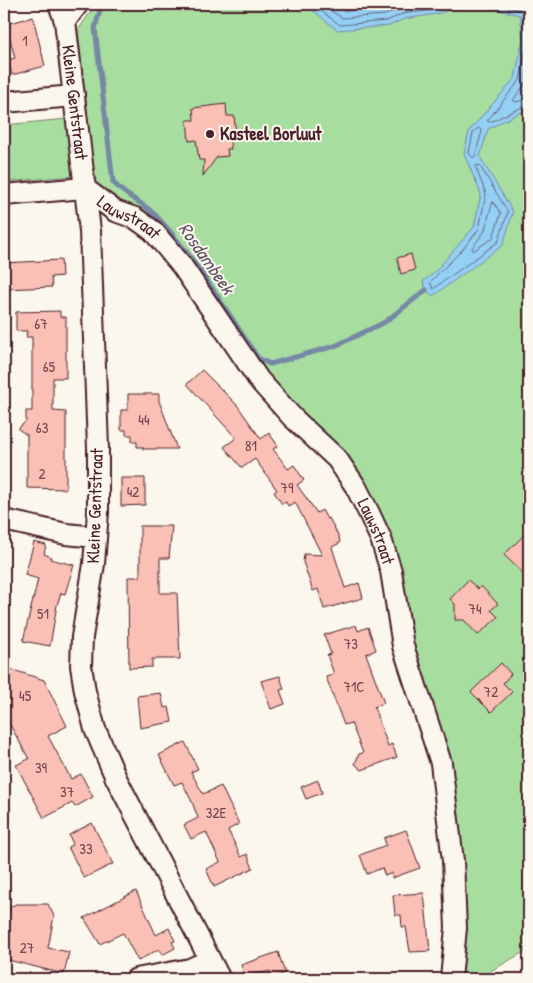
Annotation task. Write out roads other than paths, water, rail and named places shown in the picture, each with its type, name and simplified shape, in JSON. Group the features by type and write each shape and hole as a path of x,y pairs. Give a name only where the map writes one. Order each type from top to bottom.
{"street":[{"path":"62,13 78,4"},
{"name":"Kleine Gentstraat","path":"62,13 90,231 98,448 94,564 83,628 81,666 95,729 116,778 208,961 220,979"},
{"path":"4,102 74,96"},
{"path":"4,195 84,188"},
{"name":"Lauwstraat","path":"84,188 115,211 135,218 153,231 182,266 259,380 292,417 337,459 356,487 369,513 381,539 391,570 402,646 441,763 453,861 456,928 451,979"},
{"path":"4,520 66,534 96,537"},
{"path":"136,979 190,969 208,961"}],"water":[{"path":"305,4 529,4 529,108 488,129 480,157 513,212 503,245 433,296 426,290 423,281 433,274 474,227 481,194 464,154 469,131 515,78 523,38 520,15 482,6 460,7 436,14 404,19 389,26 337,30"}],"waterway":[{"name":"Rosdambeek","path":"102,4 95,28 113,182 154,214 174,236 187,252 258,358 270,364 335,346 385,322 426,290"}],"place":[{"name":"Kasteel Borluut","path":"210,134"}]}
